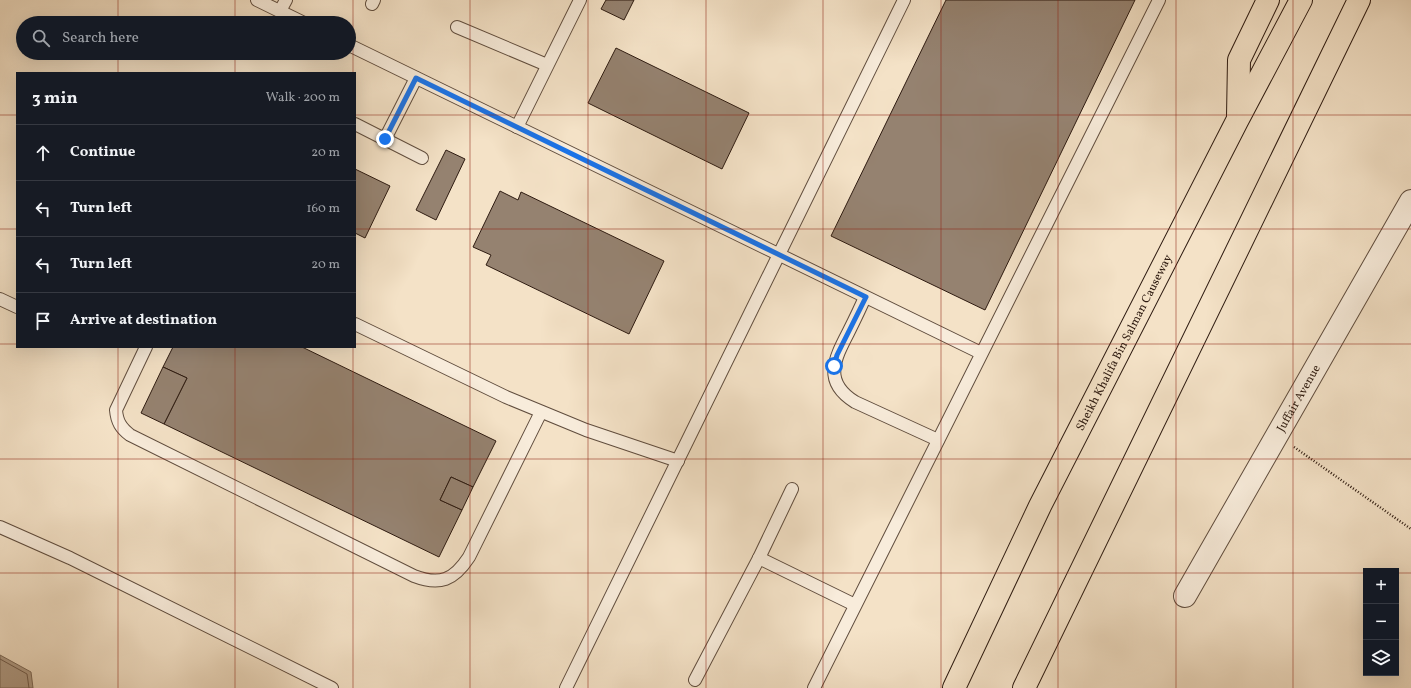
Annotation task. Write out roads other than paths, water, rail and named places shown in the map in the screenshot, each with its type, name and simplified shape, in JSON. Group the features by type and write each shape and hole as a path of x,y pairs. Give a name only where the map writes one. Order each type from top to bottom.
{"highway":[{"path":"1238,121 1239,60 1268,0"},
{"name":"Sheikh Khalifa Bin Salman Causeway","path":"954,688 1043,499 1301,0"},
{"path":"1024,688 1359,0"}],"street":[{"name":"Juffair Avenue","path":"1185,596 1411,201"}],"lane":[{"path":"256,0 290,16"},
{"path":"280,11 286,0"},
{"path":"517,127 580,0"},
{"path":"566,688 904,0"},
{"path":"814,688 1159,0"},
{"path":"457,27 547,65"},
{"path":"356,48 981,353"},
{"path":"385,139 416,78"},
{"path":"356,124 422,158"},
{"path":"866,297 837,355 834,366 835,377 839,387 846,396 855,402 938,440"},
{"path":"0,299 16,307"},
{"path":"356,324 506,397 541,412 586,430 678,461"},
{"path":"146,348 116,410 116,418 124,431 378,558 426,580 439,580 452,576 462,568 469,557 541,412"},
{"path":"695,680 759,558 792,489"},
{"path":"0,527 70,558 332,688"},
{"path":"759,558 855,606"}],"water":[{"path":"0,655 31,672 33,688 0,688"}]}
